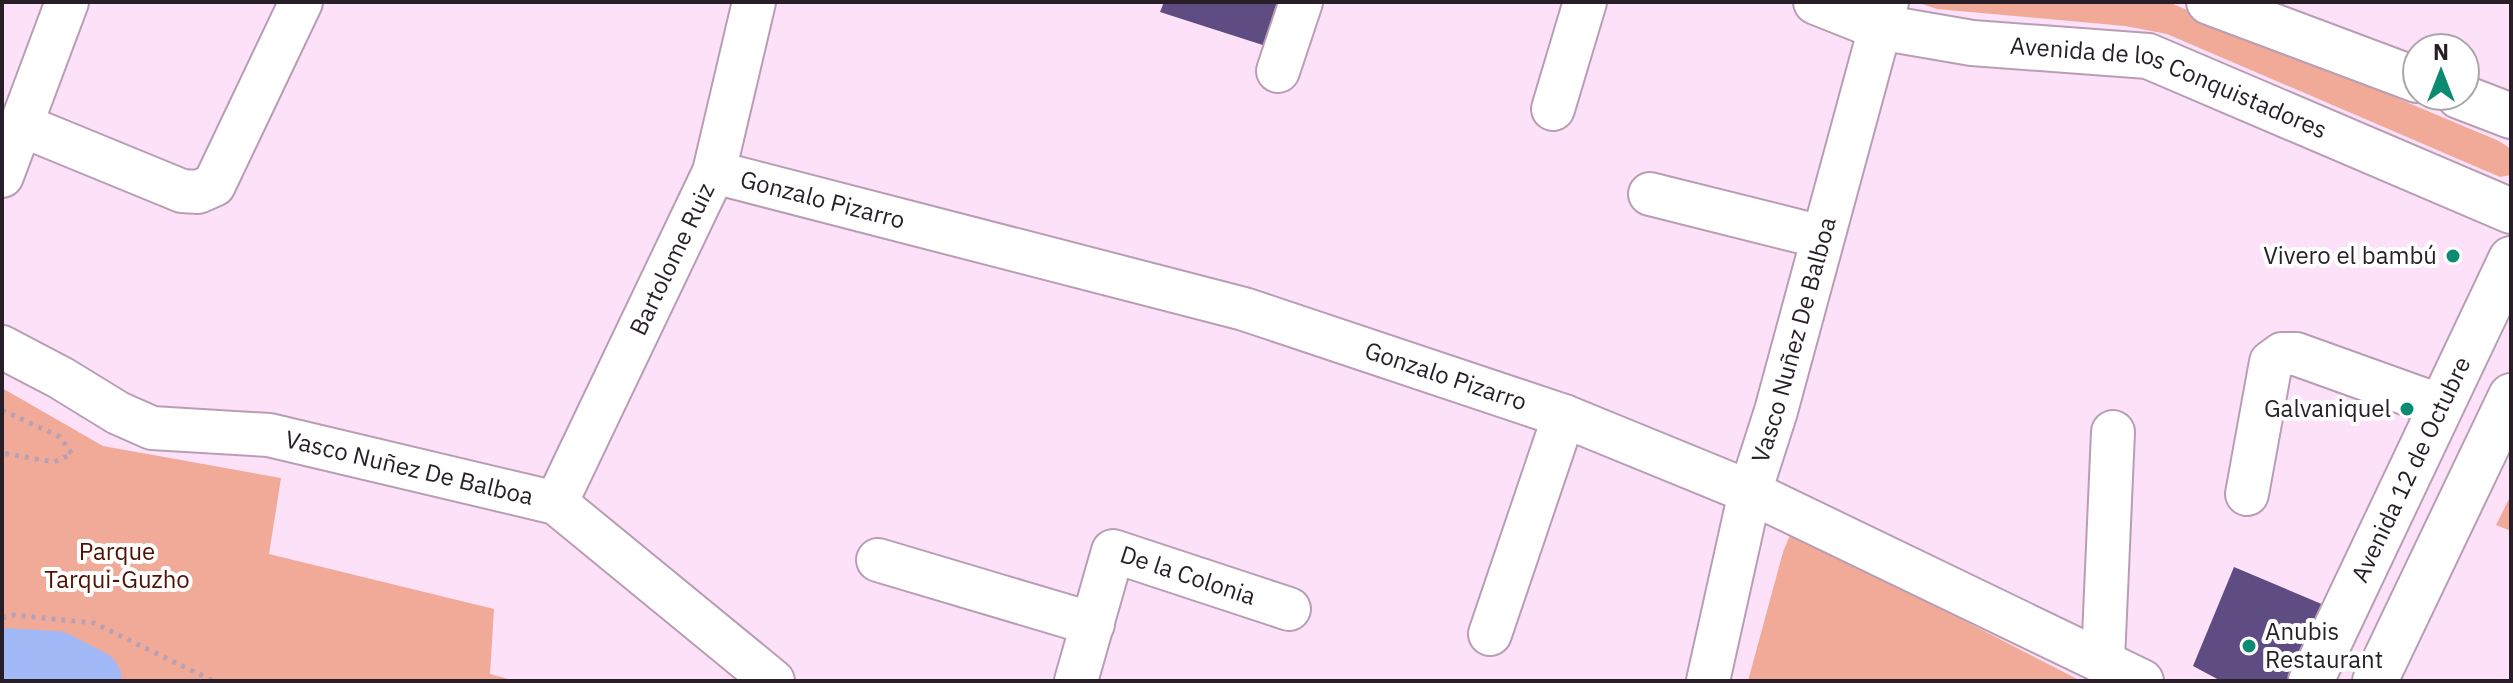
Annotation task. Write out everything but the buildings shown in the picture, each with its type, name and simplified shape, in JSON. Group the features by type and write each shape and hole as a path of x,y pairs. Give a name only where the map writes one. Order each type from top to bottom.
{"main road":[{"name":"Avenida de los Conquistadores","path":"1816,2 1883,15 1972,43 2148,56 2511,211"},
{"path":"2209,2 2401,74"},
{"path":"2481,104 2511,116"},
{"name":"Avenida 12 de Octubre","path":"2311,681 2511,259"},
{"path":"2375,681 2511,396"}],"street":[{"path":"2,176 67,2"},
{"path":"21,125 182,191 198,192 214,185 301,2"},
{"name":"Bartolome Ruiz","path":"556,503 714,172 754,2"},
{"path":"1278,71 1301,2"},
{"path":"1553,109 1585,2"},
{"name":"Vasco Nuñez De Balboa","path":"1708,681 1750,492 1776,411 1883,15"},
{"name":"Gonzalo Pizarro","path":"714,172 1244,309 1564,416 1750,492 2142,681"},
{"path":"1650,194 1822,237"},
{"name":"Vasco Nuñez De Balboa","path":"2,347 118,413 152,428 269,435 556,503 773,681"},
{"path":"2247,494 2271,362 2282,354 2296,354 2441,406"},
{"path":"1490,634 1564,416"},
{"path":"2103,660 2113,432"},
{"name":"De la Colonia","path":"1076,681 1113,551 1289,609"},
{"path":"878,560 1093,624"}],"path":[{"path":"2,410 60,437 72,454 54,462 2,453"},
{"path":"2,618 14,615 94,623 213,681"}],"green space":[{"path":"1916,2 2173,4 2401,100 2401,112 2430,112 2499,141 2511,149 2511,175 2500,177 2167,34 2125,26 1937,9"},
{"name":"Parque Tarqui-Guzho","path":"2,388 103,446 281,478 269,554 494,609 490,674 515,681 2,681"},
{"path":"2511,495 2511,531 2496,525"},
{"path":"1790,535 1802,537 2081,681 1748,681"}],"waterway":[{"path":"2,660 55,663 90,681"}],"place":[{"name":"Vivero el bambú","path":"2453,256"},
{"name":"Galvaniquel","path":"2407,409"},
{"name":"Anubis Restaurant","path":"2249,646"}]}
